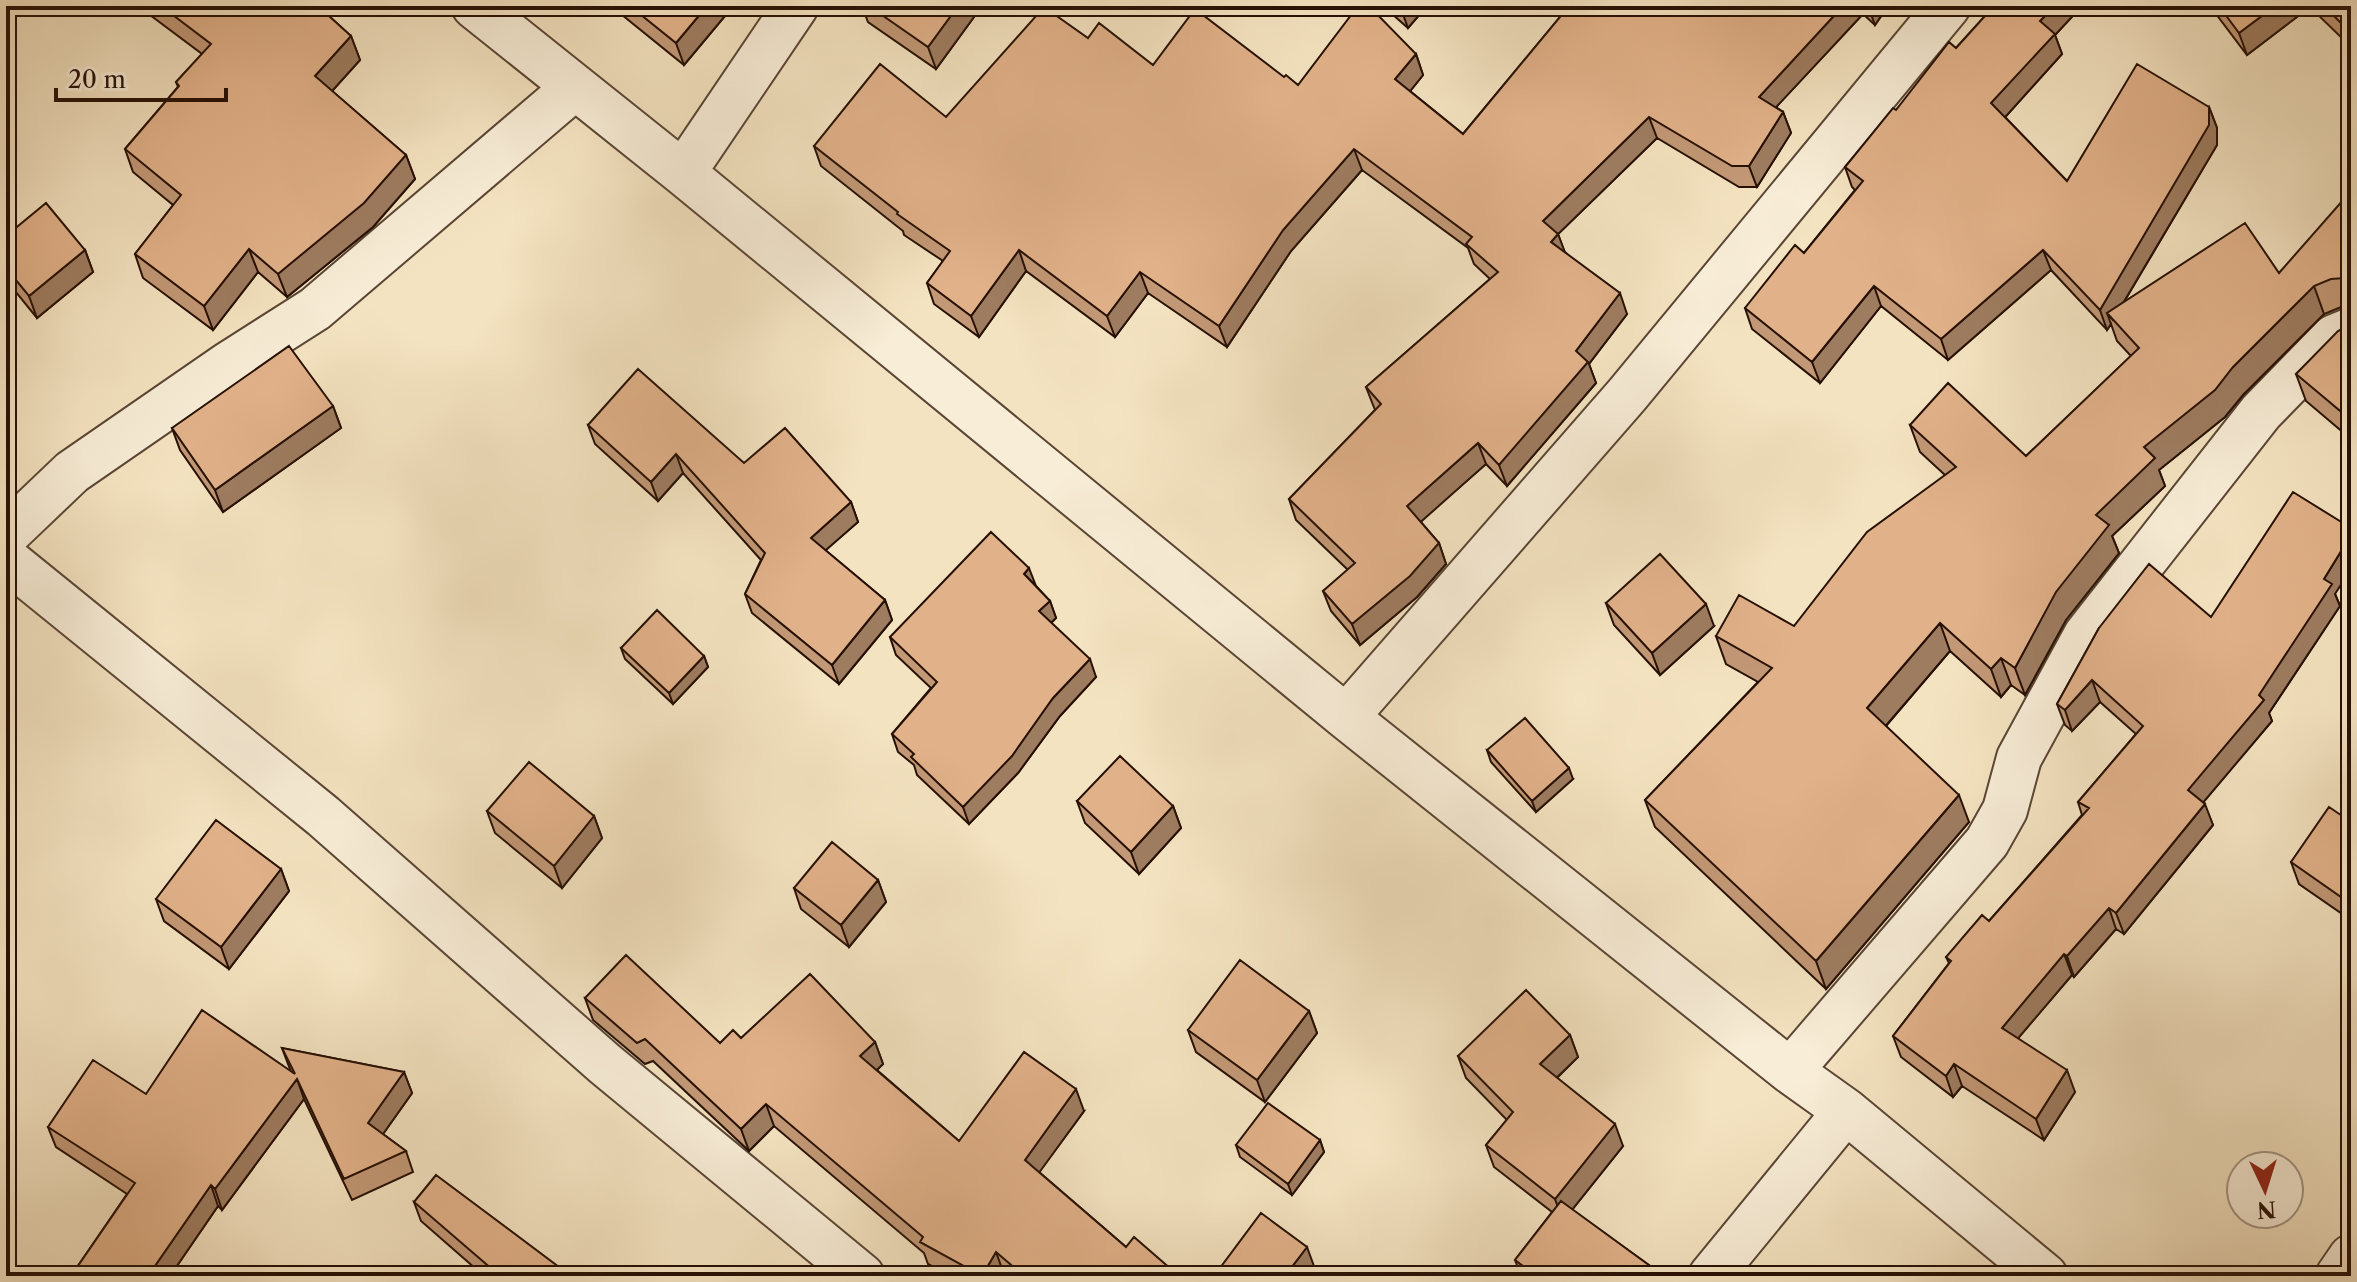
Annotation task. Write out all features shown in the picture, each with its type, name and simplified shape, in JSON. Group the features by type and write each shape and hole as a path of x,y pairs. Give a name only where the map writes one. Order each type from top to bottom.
{"street":[{"path":"474,6 683,173 1346,717 1790,1071 1846,1111 2045,1276"},
{"path":"683,173 796,6"},
{"path":"1346,717 1627,395 1948,6"},
{"path":"6,535 72,472 227,365 315,309 574,88"},
{"path":"1790,1071 1987,842 2005,810 2019,758 2086,635 2261,412 2334,337 2351,330"},
{"path":"6,559 323,816 605,1064 862,1276"},
{"path":"1711,1276 1846,1111"},
{"path":"2338,1276 2351,1257"}],"building":[{"path":"161,6 318,6 351,36 315,76 406,155 364,203 278,274 249,249 204,306 135,254 181,195 125,149 179,86 176,82 211,44"},
{"path":"630,6 707,6 676,43"},
{"path":"869,6 958,6 928,47"},
{"path":"1358,6 1369,6 1416,54 1395,79 1463,134 1569,6 1843,6 1759,97 1783,112 1749,166 1732,166 1649,117 1543,221 1558,234 1551,242 1620,293 1576,351 1588,362 1499,465 1478,443 1407,506 1439,543 1410,576 1352,624 1323,591 1355,563 1289,499 1381,404 1366,387 1498,272 1466,244 1472,237 1354,149 1283,230 1219,326 1140,272 1107,316 1019,250 971,316 927,283 950,251 897,214 814,146 880,64 946,117 1044,7 1088,38 1099,23 1153,65 1195,9 1298,85"},
{"path":"1994,6 2055,6 2040,21 2055,34 1991,103 2067,181 2137,64 2209,107 2209,125 2100,310 2043,250 1941,339 1874,286 1812,362 1745,308 1795,245 1804,253 1863,181 1845,167 1893,108 1896,110 1949,42 1956,48"},
{"path":"2219,6 2275,6 2239,33"},
{"path":"2324,6 2351,6 2351,33"},
{"path":"2344,199 2351,205 2351,280 2331,279 2314,286 2233,367 2215,390 2144,447 2155,458 2096,515 2109,525 2056,592 2015,668 2001,658 1991,669 1940,623 1867,708 1959,795 1816,961 1645,800 1772,668 1716,636 1739,595 1794,626 1867,532 1956,467 1910,425 1948,383 2026,456 2139,348 2107,313 2245,223 2279,273"},
{"path":"46,203 85,250 29,296 6,268 6,236"},
{"path":"2351,324 2351,420 2296,374 2338,331"},
{"path":"289,346 333,406 215,490 172,428"},
{"path":"638,369 744,463 785,428 851,502 811,538 885,600 832,665 745,594 765,553 676,454 651,482 588,425"},
{"path":"2293,492 2351,528 2351,535 2324,579 2332,584 2259,695 2264,700 2188,790 2205,804 2116,913 2109,908 2067,956 2064,954 2002,1028 2067,1070 2036,1119 1954,1064 1946,1076 1893,1036 1951,961 1946,957 1982,915 1989,921 2089,808 2078,802 2143,726 2092,680 2065,710 2057,704 2099,628 2149,564 2211,617"},
{"path":"991,532 1029,568 1024,574 1050,601 1039,611 1090,659 1053,698 1012,756 963,807 911,757 914,754 892,734 937,682 890,637"},
{"path":"1660,554 1706,604 1652,653 1606,603"},
{"path":"657,610 704,656 669,693 621,648"},
{"path":"1525,718 1569,768 1532,801 1487,750"},
{"path":"1120,756 1173,806 1131,852 1077,801"},
{"path":"529,762 594,816 554,866 487,811"},
{"path":"2329,807 2351,822 2351,904 2291,862"},
{"path":"216,820 281,869 221,947 156,899"},
{"path":"832,842 878,880 841,925 794,888"},
{"path":"626,955 720,1043 733,1030 741,1038 810,974 875,1042 860,1056 959,1141 1024,1052 1076,1089 1025,1160 1126,1247 1134,1237 1179,1276 1084,1276 1076,1269 1069,1276 1024,1276 996,1252 982,1276 920,1242 923,1237 766,1104 741,1129 645,1039 637,1043 585,998"},
{"path":"1240,960 1309,1011 1257,1080 1188,1030"},
{"path":"1526,990 1570,1035 1540,1064 1615,1124 1555,1199 1486,1145 1513,1112 1458,1056"},
{"path":"202,1010 295,1074 282,1048 404,1072 368,1123 406,1151 344,1179 297,1079 215,1189 211,1185 148,1276 71,1276 135,1183 48,1127 93,1060 146,1094"},
{"path":"1268,1103 1320,1140 1288,1184 1236,1145"},
{"path":"436,1175 571,1276 500,1276 414,1202"},
{"path":"1561,1201 1664,1276 1536,1276 1515,1260"},
{"path":"1261,1213 1307,1247 1285,1276 1214,1276"},
{"path":"1484,1268 1495,1276 1478,1276"}]}
